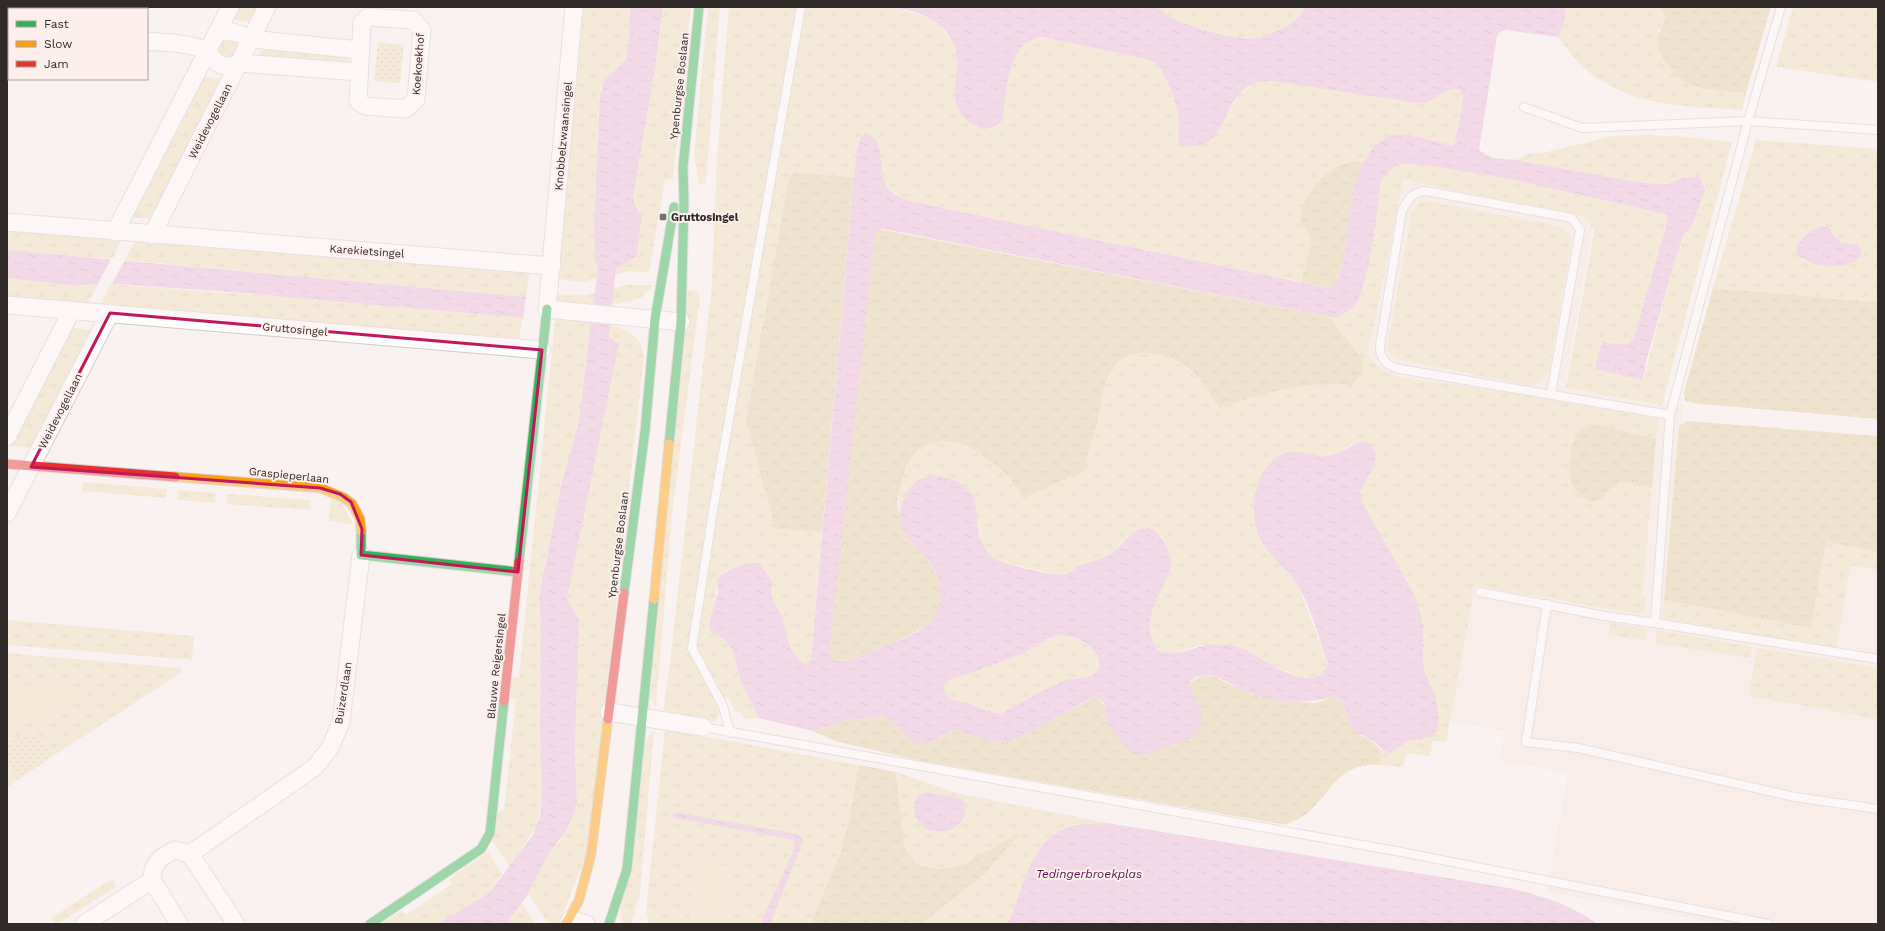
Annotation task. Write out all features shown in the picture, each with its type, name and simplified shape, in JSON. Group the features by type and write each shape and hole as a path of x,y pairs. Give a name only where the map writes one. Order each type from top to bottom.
{"main road":[{"name":"Ypenburgse Boslaan","path":"609,924 622,887 626,869 643,717 680,322 684,210 683,167 699,7"},
{"name":"Ypenburgse Boslaan","path":"574,923 591,855 645,431 655,319 672,211 683,167"},
{"path":"542,350 547,309"},
{"name":"Blauwe Reigersingel","path":"370,924 470,858 481,849 490,833 542,350"},
{"path":"7,464 31,467"},
{"name":"Graspieperlaan","path":"31,467 320,488 340,494 351,502 358,515 362,529 361,555"},
{"path":"361,555 518,572"}],"street":[{"path":"115,232 206,51 219,30 230,7"},
{"name":"Weidevogellaan","path":"152,235 267,7"},
{"name":"Knobbelzwaansingel","path":"552,266 574,7"},
{"name":"Koekoekhof","path":"368,17 412,20 422,30 416,99 406,109 365,106 358,101 361,60 360,50 362,23 368,17"},
{"path":"219,30 237,33 251,40 360,50"},
{"path":"148,41 180,44 206,51 215,62 229,67 239,63 359,72"},
{"name":"Karekietsingel","path":"7,222 152,235 552,266"},
{"path":"552,266 547,309 680,322"},
{"name":"Gruttosingel","path":"7,305 542,350"},
{"path":"7,437 72,310"},
{"name":"Weidevogellaan","path":"7,513 110,313"},
{"name":"Buizerdlaan","path":"190,854 315,767 330,748 341,722 361,555"},
{"path":"609,712 703,727"},
{"path":"179,924 152,880 152,871 156,861 162,856 175,850 190,854 236,924"},
{"path":"84,924 152,880"}],"lane":[{"path":"730,733 723,706 692,648 713,511 801,7"},
{"path":"1654,623 1670,415 1748,120 1781,7"},
{"path":"1524,107 1582,128 1748,120 1878,130"},
{"path":"1551,394 1580,230 1577,223 1572,218 1426,191 1419,192 1411,196 1402,211 1382,331 1380,354 1384,362 1392,367 1400,369 1670,415"},
{"path":"1480,592 1654,623 1878,659"},
{"path":"1547,604 1526,742 1578,748 1794,796 1878,810"},
{"path":"703,727 1396,851 1768,924"}],"highlighted area":[{"path":"110,313 542,350 518,572 361,555 362,529 351,502 340,494 320,488 31,467"}],"shaded area":[{"path":"1401,181 1595,213 1566,381 1684,404 1679,431 1878,445 1878,924 1723,924 1547,892 1568,773 1499,760 1505,731 1441,720 1365,372"}],"green space":[{"path":"234,7 262,7 254,22 228,19"},
{"path":"582,7 630,7 626,60 613,71 601,86 594,222 639,210 634,203 633,198 656,62 663,7 691,7 673,180 665,179 649,273 631,271 582,282 558,279 572,73"},
{"path":"708,7 720,7 706,183 699,184 694,155"},
{"path":"729,7 892,7 930,18 940,26 953,42 957,58 957,108 966,119 976,127 991,129 998,126 1002,121 1007,84 1010,70 1015,58 1021,48 1030,41 1042,37 1154,61 1163,72 1176,104 1179,118 1178,144 1190,147 1213,138 1240,93 1258,81 1271,81 1423,104 1454,89 1459,90 1462,94 1463,102 1454,146 1405,135 1368,154 1363,164 1359,161 1328,173 1306,198 1302,207 1304,228 1310,237 1311,242 1301,282 910,201 902,198 887,186 882,174 881,158 858,142 854,177 795,173 791,175 788,181 747,415 747,424 775,529 822,532 811,659 808,663 804,664 791,648 782,617 772,597 771,592 773,581 759,563 742,565 725,572 717,582 710,631 725,640 733,652 740,679 759,718 744,719 740,710 736,713 728,697 721,698 719,716 715,722 663,712 669,672 712,283 717,157"},
{"path":"1156,7 1304,7 1299,17 1279,30 1260,38 1244,39 1212,32 1190,25 1174,19"},
{"path":"1566,7 1660,7 1666,17 1658,32 1700,87 1746,93 1742,110 1680,106 1660,103 1623,92 1604,82 1586,70 1575,59 1558,37 1564,25"},
{"path":"1660,7 1771,7 1746,93 1695,86 1686,83 1677,76 1666,63 1659,50 1659,32 1666,17"},
{"path":"1793,7 1878,7 1878,82 1776,67"},
{"path":"227,37 238,46 237,55 220,60 215,44 218,40"},
{"path":"378,42 404,45 400,83 374,81"},
{"path":"264,46 348,54 348,66 258,58"},
{"path":"198,77 225,79 152,219 126,217"},
{"path":"1647,135 1688,137 1732,142 1662,405 1566,388 1594,232 1589,220 1576,214 1403,180 1368,355 1375,364 1384,370 1405,378 1588,403 1658,419 1656,439 1641,437 1616,427 1603,498 1609,490 1619,483 1624,482 1652,488 1642,597 1646,597 1645,607 1642,612 1637,614 1475,585 1446,742 1433,741 1430,756 1406,753 1403,767 1380,765 1381,750 1389,754 1409,741 1429,737 1434,693 1423,667 1423,626 1419,618 1419,607 1409,585 1362,501 1360,492 1375,464 1352,444 1336,454 1326,457 1290,452 1280,454 1255,500 1254,517 1257,531 1263,544 1299,587 1328,664 1324,672 1314,678 1300,677 1277,667 1202,645 1175,653 1160,652 1153,640 1150,629 1151,618 1172,562 1162,536 1132,534 1114,551 1100,560 1076,567 1066,574 1057,575 999,561 990,554 982,544 978,521 924,477 914,485 908,493 899,513 899,492 909,461 915,453 927,445 938,441 953,441 973,450 1002,468 1023,499 1087,461 1100,417 1104,387 1108,374 1112,368 1128,356 1138,354 1159,355 1179,363 1196,376 1219,408 1268,392 1300,386 1334,384 1352,385 1362,358 1329,317 1344,314 1356,303 1359,298 1367,271 1381,181 1388,172 1398,164 1425,165 1504,178 1665,214 1668,219 1634,337 1628,344 1616,344 1607,341 1595,369 1643,380 1674,264 1684,234 1692,226 1698,212 1704,185 1698,176 1668,184 1644,183 1516,160 1528,154 1546,152 1613,136"},
{"path":"1756,140 1878,149 1878,302 1713,288","holes":["1822,226 1830,228 1833,235 1841,242 1858,245 1833,266 1802,260 1797,244 1809,232"]},
{"path":"1359,161 1363,164 1358,179 1344,259 1333,289 1301,282 1311,242 1300,217 1304,203 1313,188 1332,170 1343,164"},
{"path":"795,173 854,177 822,532 775,529 747,424 747,415 788,181 791,175"},
{"path":"1427,201 1558,226 1571,235 1572,239 1549,371 1542,381 1532,386 1401,360 1390,354 1387,348 1412,211 1421,202"},
{"path":"879,229 1329,317 1362,358 1363,371 1352,385 1334,384 1300,386 1252,397 1219,408 1192,371 1179,362 1148,353 1128,356 1119,361 1112,369 1106,381 1098,422 1089,451 1087,463 1088,469 1023,499 1015,485 1002,470 970,448 958,443 944,441 925,446 916,452 907,465 899,494 898,509 904,525 928,560 940,584 941,597 937,614 932,621 908,636 868,654 853,659 832,660 829,657 828,652 876,231"},
{"path":"7,230 121,240 113,259 13,251 7,250"},
{"path":"136,240 373,258 529,273 526,297 124,260"},
{"path":"7,278 68,285 98,284 86,307 7,300"},
{"path":"111,284 337,301 523,318 518,343 100,306"},
{"path":"627,285 653,285 646,294 640,298 611,304 590,305 560,303 552,295 555,293 573,296 582,295"},
{"path":"1713,288 1878,302 1878,419 1700,404 1685,401 1684,392"},
{"path":"687,290 696,291 700,297 672,514 656,706 650,698"},
{"path":"569,318 603,323 626,330 635,336 641,345 644,356 589,848 559,924 549,924 528,894 548,855 561,840 577,794 575,749 579,619 567,599 619,344 609,338 610,333 579,421 561,486 539,597 541,621 540,729 542,798 537,826 510,867 492,841 498,811 504,810 516,699 509,698 511,677 519,677 555,320"},
{"path":"70,328 95,330 34,448 8,446"},
{"path":"1687,421 1878,436 1878,552 1826,542 1811,628 1664,600 1679,426"},
{"path":"1596,424 1656,439 1652,488 1624,482 1619,483 1609,490 1603,498 1590,502 1577,492 1570,474 1569,466 1571,450 1576,436 1582,429"},
{"path":"83,482 167,489 166,498 82,491"},
{"path":"178,490 216,493 215,503 177,500"},
{"path":"227,494 311,500 310,510 227,504"},
{"path":"331,498 341,501 353,524 329,521"},
{"path":"1826,542 1878,552 1878,570 1850,565 1836,648 1662,618 1664,600 1811,628"},
{"path":"7,620 194,636 192,660 7,645"},
{"path":"1610,623 1647,629 1645,640 1609,635"},
{"path":"1657,630 1752,647 1750,658 1655,643"},
{"path":"1058,635 1078,638 1089,645 1097,655 1099,661 1097,671 1093,675 1090,677 1067,680 1055,685 1039,692 1000,714 952,699 948,696 944,689 945,684 952,679 1022,654"},
{"path":"1757,648 1878,668 1878,719 1749,696"},
{"path":"7,653 180,668 182,672 55,755 38,732 7,740"},
{"path":"1204,675 1212,676 1251,694 1280,701 1315,703 1334,697 1342,703 1361,736 1369,738 1381,750 1380,765 1366,765 1355,768 1346,773 1338,779 1308,813 1286,825 921,761 835,741 813,731 849,720 884,716 891,721 940,738 953,730 1008,741 1023,736 1094,697 1103,704 1107,723 1191,690 1189,683"},
{"path":"65,678 72,711 7,724 7,690"},
{"path":"665,729 859,765 848,824 838,859 810,924 649,924 646,911"},
{"path":"654,731 640,893 631,924 622,924 620,912 646,740"},
{"path":"38,732 55,755 15,782 7,759 7,740"},
{"path":"7,759 15,782 7,787"},
{"path":"859,765 896,772 905,848 914,862 929,868 947,869 966,863 1020,833 986,873 921,924 810,924 838,859 848,824"},
{"path":"896,772 957,793 1107,823 1085,824 1046,841 1034,857 1014,911 1007,924 921,924 1019,834 966,863 947,869 929,868 914,862 905,848"},
{"path":"488,852 502,873 489,893 437,924 381,924 402,910 406,915 452,884 449,879"},
{"path":"694,863 732,866 727,923 689,920"},
{"path":"112,879 117,886 58,924 56,924 51,918"},
{"path":"522,903 536,924 507,924"}],"water":[{"path":"630,7 663,7 656,62 633,198 634,203 642,217 636,257 616,269 609,337 619,344 567,599 579,619 575,749 577,804 568,828 548,855 528,894 507,924 437,924 489,893 533,835 540,816 542,798 540,729 541,621 539,597 561,486 579,421 598,266 595,262 594,222 600,96 604,80 626,60"},
{"path":"884,7 1156,7 1174,19 1190,25 1224,35 1251,39 1268,35 1290,24 1299,17 1304,7 1566,7 1564,25 1558,37 1506,30 1500,32 1497,36 1479,150 1492,158 1516,160 1644,183 1668,184 1682,178 1698,176 1704,185 1705,191 1692,226 1684,234 1674,264 1646,362 1643,380 1595,369 1602,341 1616,344 1628,344 1634,337 1668,219 1665,214 1504,178 1425,165 1398,164 1388,172 1381,181 1369,262 1361,292 1357,302 1352,307 1335,318 884,229 879,229 876,231 829,657 838,661 849,660 898,641 912,635 924,627 936,613 940,596 938,578 929,561 902,530 900,514 904,499 912,485 918,480 926,477 941,476 958,482 968,490 974,499 982,542 989,553 1001,561 1038,572 1062,575 1066,574 1076,567 1109,555 1131,535 1139,530 1147,528 1153,530 1163,540 1172,562 1151,618 1150,629 1153,640 1160,652 1175,653 1216,644 1230,646 1243,649 1288,673 1300,677 1312,678 1321,674 1328,664 1312,615 1304,596 1291,576 1264,545 1258,534 1254,510 1255,497 1258,484 1263,473 1280,455 1298,452 1327,456 1336,454 1354,444 1363,441 1371,445 1376,453 1375,464 1360,492 1362,501 1416,598 1423,625 1423,667 1434,693 1438,709 1439,722 1436,732 1430,737 1409,741 1389,754 1372,740 1359,734 1353,729 1344,707 1334,697 1302,702 1281,701 1260,697 1210,675 1200,676 1189,683 1201,712 1202,724 1198,732 1191,738 1144,755 1135,755 1128,750 1107,723 1104,703 1100,699 1094,697 1032,732 1008,741 997,742 953,730 928,743 921,744 914,742 884,716 849,720 813,731 759,718 740,679 733,652 725,640 710,631 709,625 718,592 717,581 721,575 733,568 748,563 759,563 773,582 771,593 772,597 782,617 791,648 804,664 808,663 811,659 856,155 860,138 866,133 873,137 880,151 883,177 886,185 895,194 910,201 1333,289 1340,272 1354,191 1359,172 1367,155 1386,137 1391,135 1408,135 1454,146 1463,102 1462,94 1459,90 1454,89 1423,104 1271,81 1262,82 1251,85 1240,93 1230,108 1218,132 1212,138 1205,143 1189,147 1178,144 1179,119 1176,104 1163,72 1154,61 1042,37 1030,41 1021,48 1015,58 1010,70 1007,84 1002,121 996,126 990,128 976,127 960,113 955,100 957,58 949,35 941,26 931,19 908,10","holes":["1058,635 1079,639 1093,650 1099,660 1099,665 1093,675 1090,677 1063,681 1039,692 1000,714 952,699 948,696 944,689 945,684 952,679 1022,654"]},
{"path":"1820,226 1830,228 1833,235 1841,242 1858,245 1861,250 1860,257 1854,262 1837,266 1827,266 1809,262 1801,258 1796,253 1797,244 1809,232"},
{"path":"7,250 526,297 523,318 218,291 115,284 68,285 7,278"},
{"path":"927,792 962,799 965,813 959,824 950,830 938,831 930,830 919,823 914,811 914,804 920,795"},
{"path":"674,812 797,834 802,838 803,842 770,924 760,924 794,849 795,843 793,840 675,818 672,816"},
{"name":"Tedingerbroekplas","path":"1107,823 1509,888 1534,894 1566,906 1598,924 1007,924 1013,912 1028,870 1034,857 1042,846 1052,836 1069,827 1085,824"}],"pier":[{"path":"112,257 126,258 111,286 97,286"}],"traffic: fast":[{"path":"669,444 681,322 684,202 683,167 699,7"},
{"path":"624,593 645,431 655,319 674,207"},
{"path":"519,562 547,309"},
{"path":"361,531 361,555 518,572"},
{"path":"609,924 627,869 654,599"},
{"path":"370,924 481,849 490,833 504,701"}],"traffic: slow":[{"path":"654,599 669,444"},
{"path":"175,477 320,488 344,498 352,504 360,519 361,531"},
{"path":"566,924 579,900 591,855 608,719"}],"traffic: jam":[{"path":"7,464 175,477"},
{"path":"504,701 519,562"},
{"path":"608,719 624,593"}],"place":[{"name":"Gruttosingel","path":"663,217"}]}
